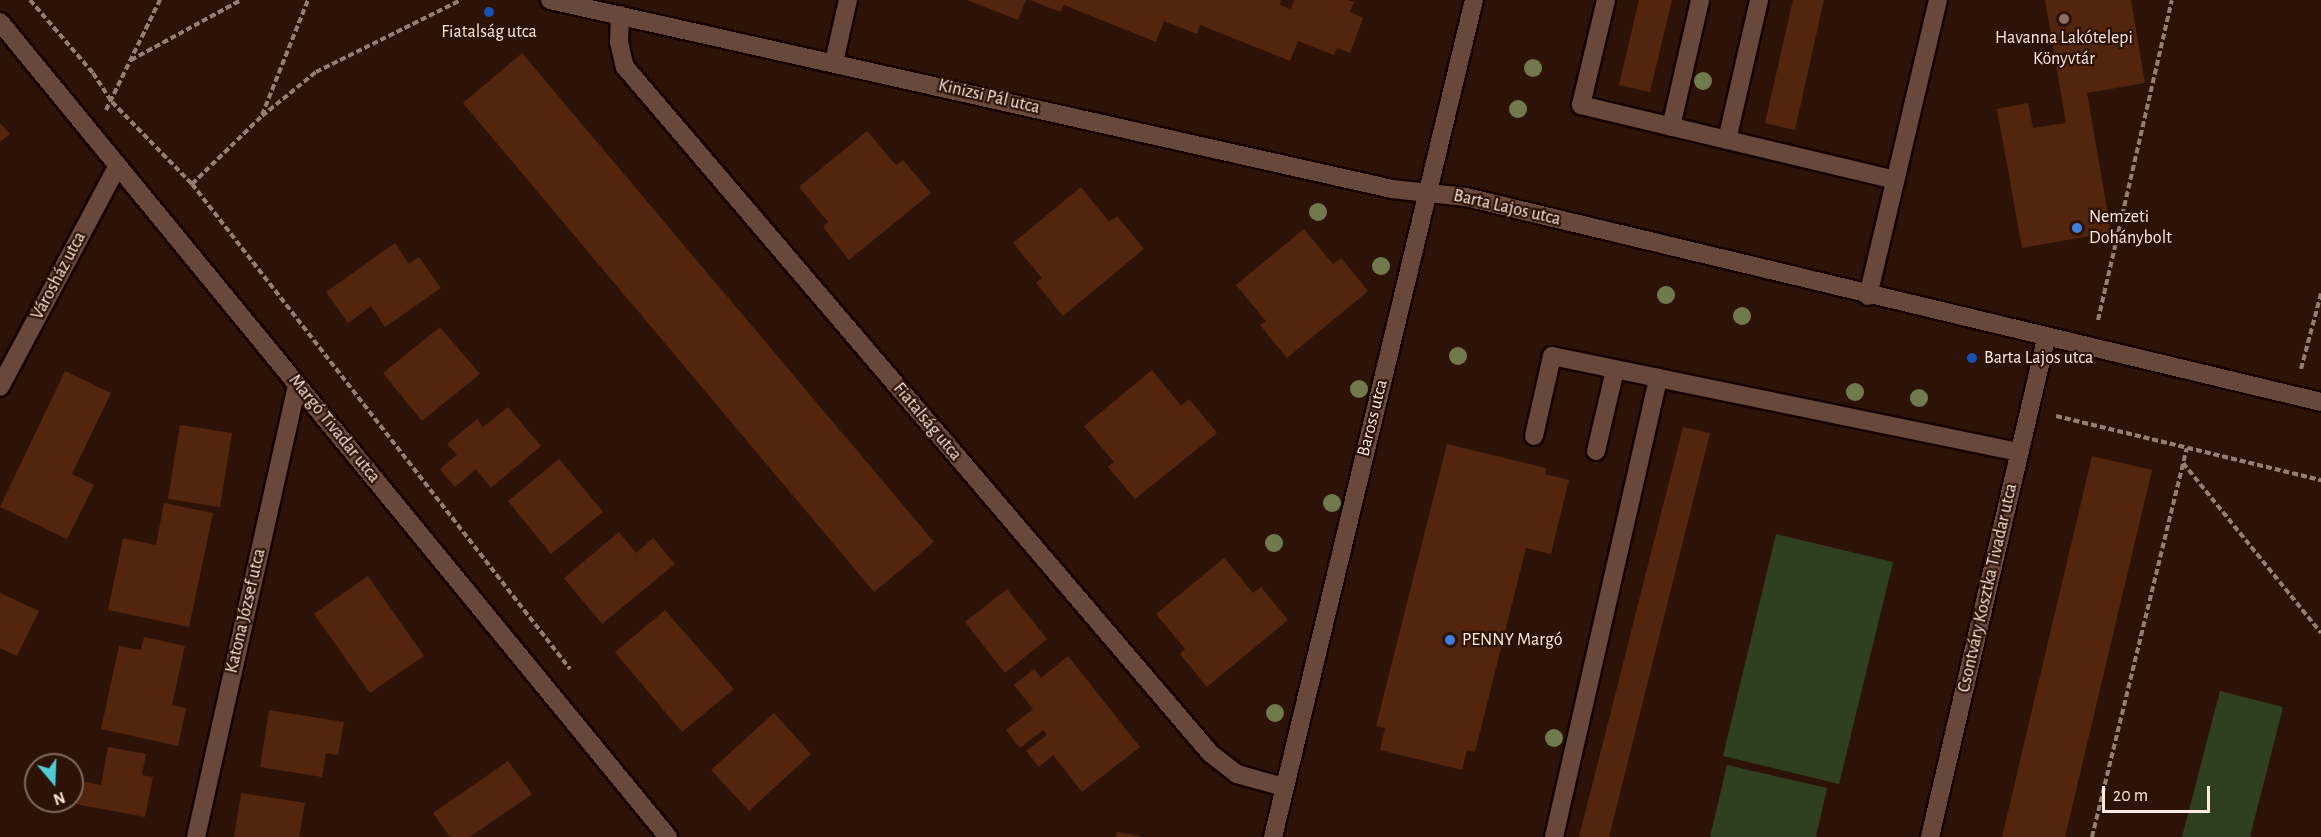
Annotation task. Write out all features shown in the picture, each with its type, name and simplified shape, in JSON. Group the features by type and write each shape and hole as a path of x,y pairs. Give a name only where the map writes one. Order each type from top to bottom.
{"street":[{"name":"Kinizsi Pál utca","path":"550,0 1392,189 1428,192"},
{"path":"834,62 848,0"},
{"name":"Baross utca","path":"1273,837 1474,0"},
{"path":"1606,0 1581,105 1895,180"},
{"path":"1671,127 1700,0"},
{"path":"1727,140 1759,0"},
{"path":"1868,296 1938,0"},
{"name":"Fiatalság utca","path":"620,15 619,42 625,67 1202,744 1237,774 1284,787"},
{"name":"Margó Tivadar utca","path":"0,22 668,837"},
{"name":"Városház utca","path":"0,387 118,165"},
{"name":"Barta Lajos utca","path":"1428,192 1466,197 2091,350 2321,402"},
{"name":"Csontváry Kosztka Tivadar utca","path":"1930,837 2046,339"},
{"path":"1534,436 1552,356 2019,452"},
{"path":"1596,451 1615,370"},
{"path":"1554,837 1658,378"},
{"name":"Katona József utca","path":"196,837 297,385"}],"path":[{"path":"30,0 93,73 112,102 192,184 576,677"},
{"path":"112,102 159,0"},
{"path":"131,60 241,0"},
{"path":"262,116 308,0"},
{"path":"192,184 262,116 316,72 461,0"},
{"path":"2091,350 2172,0"},
{"path":"2294,396 2321,294"},
{"path":"2029,410 2321,480"},
{"path":"2092,837 2187,448"},
{"path":"2183,463 2321,633"}],"green space":[{"path":"1776,534 1893,562 1839,784 1723,756"},
{"path":"2220,691 2283,707 2250,837 2182,837"},
{"path":"1727,765 1827,788 1816,837 1710,837"}],"building":[{"path":"967,0 1026,0 1018,20"},
{"path":"1030,0 1281,0 1280,5 1291,9 1294,0 1348,0 1354,2 1350,12 1363,18 1350,53 1337,48 1334,55 1298,41 1290,61 1200,25 1197,34 1164,21 1156,42 1064,5 1060,12"},
{"path":"1639,0 1672,0 1650,92 1619,85"},
{"path":"1793,0 1824,0 1795,130 1765,123"},
{"path":"2045,0 2131,0 2145,83 2087,93 2111,232 2022,248 1997,109 2028,103 2033,128 2066,123"},
{"path":"522,53 934,542 874,592 463,103"},
{"path":"0,123 10,134 0,142"},
{"path":"867,131 896,165 903,160 931,193 849,260 823,227 828,222 799,187"},
{"path":"1081,187 1109,222 1117,216 1144,249 1063,316 1036,283 1042,278 1013,243"},
{"path":"1304,229 1333,264 1341,258 1368,291 1287,358 1260,325 1266,321 1236,285"},
{"path":"395,243 409,264 419,257 441,288 385,327 371,306 348,323 326,292"},
{"path":"440,327 480,374 422,421 383,373"},
{"path":"1152,370 1181,406 1189,399 1217,433 1135,499 1108,467 1114,462 1084,426"},
{"path":"65,371 111,393 72,474 94,485 67,539 0,507"},
{"path":"508,407 541,446 491,488 476,469 455,487 440,469 457,455 447,444 477,419 483,427"},
{"path":"180,425 232,433 220,507 168,499"},
{"path":"1683,427 1710,433 1609,837 1579,837"},
{"name":"PENNY Margó","path":"1447,444 1546,468 1545,474 1569,480 1551,554 1526,548 1475,752 1467,750 1462,770 1380,750 1385,728 1376,726"},
{"path":"2092,456 2152,470 2065,837 2002,837"},
{"path":"559,459 603,512 551,554 508,501"},
{"path":"164,503 213,513 189,627 108,610 123,538 156,545"},
{"path":"619,532 636,553 653,538 675,564 602,624 564,578"},
{"path":"1224,558 1253,593 1261,587 1288,620 1207,687 1180,654 1185,649 1156,614"},
{"path":"368,576 424,656 370,693 314,614"},
{"path":"1007,589 1047,639 1005,673 965,622"},
{"path":"0,593 39,611 17,656 0,648"},
{"path":"665,610 734,689 682,732 615,652"},
{"path":"144,637 185,646 172,705 186,708 178,746 101,729 119,646 141,650"},
{"path":"1068,656 1140,747 1082,792 1053,755 1039,767 1026,751 1047,735 1043,730 1020,748 1006,730 1033,709 1014,685 1034,669 1041,678"},
{"path":"269,710 344,722 338,755 326,753 322,777 260,767"},
{"path":"774,713 811,754 749,811 711,770"},
{"path":"108,747 146,754 142,775 153,777 145,817 84,806 84,781 101,785"},
{"path":"508,761 532,794 470,837 450,837 433,813"},
{"path":"241,793 305,803 299,837 234,837"},
{"path":"1117,832 1140,836 1140,837 1116,837"}],"place":[{"name":"Fiatalság utca","path":"489,12"},
{"name":"Havanna Lakótelepi Könyvtár","path":"2064,19"},
{"name":"Nemzeti Dohánybolt","path":"2077,228"},
{"name":"Barta Lajos utca","path":"1972,358"},
{"name":"PENNY Margó","path":"1450,640"}]}
